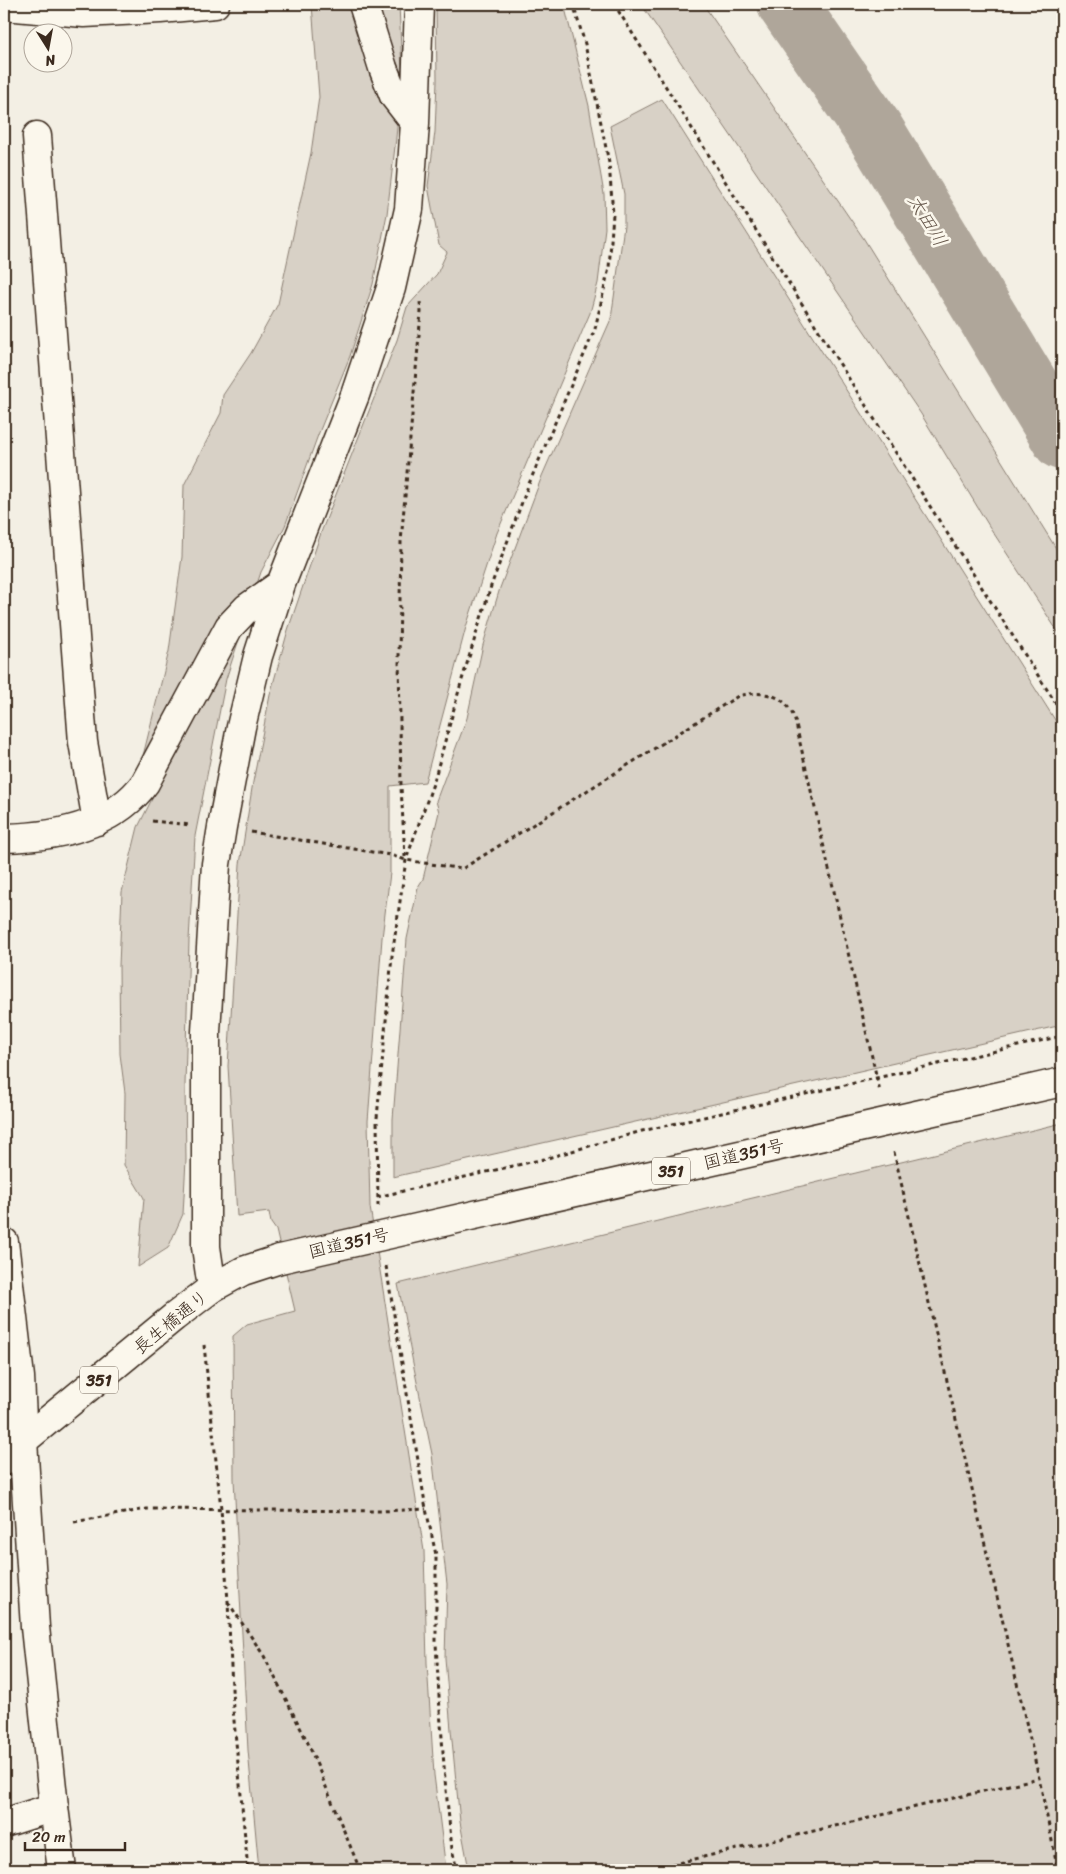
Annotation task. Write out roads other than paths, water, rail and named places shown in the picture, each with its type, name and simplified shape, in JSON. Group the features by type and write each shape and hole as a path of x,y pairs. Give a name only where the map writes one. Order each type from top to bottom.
{"main road":[{"path":"4,6 84,13 215,4"},
{"path":"363,4 394,96 415,123"},
{"path":"212,1288 206,1247 206,1032 216,864 241,728 258,656 282,584 355,395 391,288 408,209 415,123 419,4"},
{"path":"37,136 83,742 97,821"},
{"path":"4,838 36,837 70,831 97,821 135,797 145,783 229,627 247,608 282,584"},
{"name":"国道351号","path":"280,1259 1062,1082"},
{"path":"4,1242 20,1378 35,1627 62,1870"},
{"name":"長生橋通り","path":"4,1461 23,1442 174,1317 212,1288 243,1271 280,1259"},
{"path":"4,1823 54,1807"}],"waterway":[{"name":"太田川","path":"787,4 874,130 1062,440"}]}
